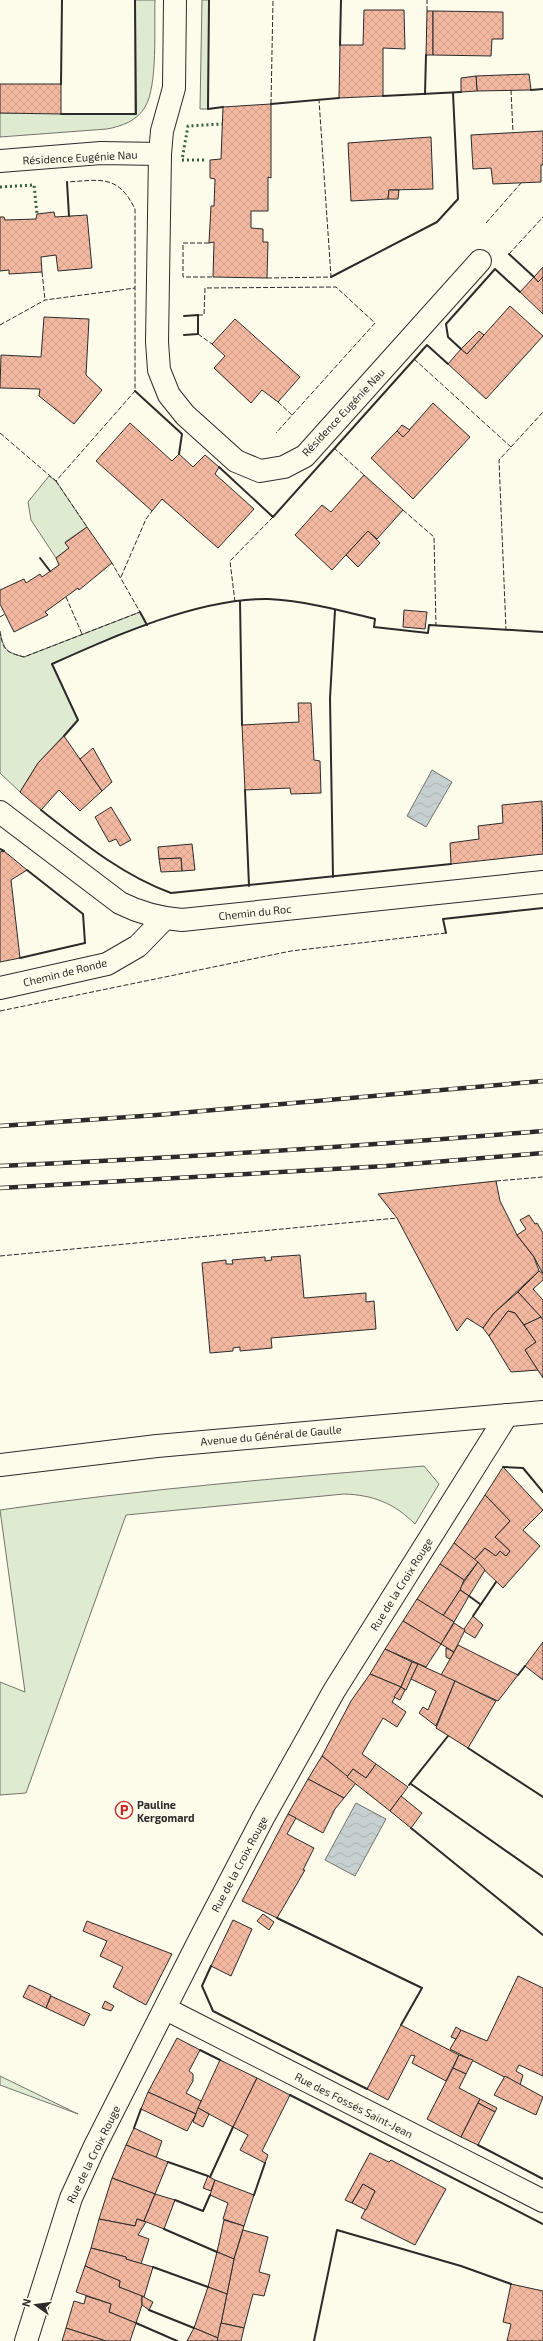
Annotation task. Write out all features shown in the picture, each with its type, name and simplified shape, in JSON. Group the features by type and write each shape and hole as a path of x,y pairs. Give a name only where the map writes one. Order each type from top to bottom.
{"street":[{"name":"Résidence Eugénie Nau","path":"175,0 174,88 162,132 160,154 157,342 159,370 168,395 185,415 236,461 260,471 284,467 304,456 480,261"},
{"name":"Résidence Eugénie Nau","path":"0,161 101,153 160,154"},
{"name":"Chemin du Roc","path":"0,812 120,903 141,914 164,919 182,920 543,882"},
{"name":"Chemin de Ronde","path":"0,988 107,964 138,946 164,919"},
{"name":"Avenue du Général de Gaulle","path":"0,1465 157,1446 543,1412"},
{"name":"Rue de la Croix Rouge","path":"26,2341 71,2198 94,2148 263,1818 334,1691 507,1414"},
{"name":"Rue des Fossés Saint-Jean","path":"166,2009 543,2201"}],"green space":[{"path":"135,0 155,0 154,71 149,97 142,112 129,122 107,129 0,137 0,113 135,114"},
{"path":"202,0 209,0 208,109 200,109"},
{"path":"49,476 56,481 87,527 65,542 69,548 56,558 31,520 28,502"},
{"path":"140,612 147,625 117,635 52,664 78,720 38,763 20,792 0,773 0,633 3,644 7,650 13,654 24,657"},
{"path":"424,1466 439,1484 415,1524 399,1511 374,1498 344,1494 126,1515 26,1793 0,1795 0,1682 25,1692 0,1510 159,1490"},
{"path":"0,2076 78,2114 0,2085"}],"water":[{"path":"432,770 452,782 426,827 407,816"},
{"path":"356,1803 386,1819 355,1876 325,1860"}],"building":[{"path":"364,10 404,10 405,49 383,48 383,96 339,98 340,45 363,45"},
{"path":"427,11 433,11 433,55 426,55"},
{"path":"433,11 503,12 503,39 492,39 491,56 433,55"},
{"path":"529,74 531,90 477,91 476,76"},
{"path":"476,76 477,91 461,92 461,78"},
{"path":"0,84 61,84 61,114 0,113"},
{"path":"271,104 271,178 268,177 268,211 251,211 251,228 263,229 263,242 268,242 267,278 213,277 214,242 209,243 211,206 214,206 215,179 210,178 210,160 221,159 223,107"},
{"path":"543,131 543,165 541,165 541,182 493,184 491,168 473,169 471,135"},
{"path":"431,137 433,189 389,190 388,199 351,201 348,143"},
{"path":"389,190 399,190 398,199 388,199"},
{"path":"54,212 55,217 87,215 92,268 58,271 56,255 41,257 42,272 9,274 9,270 0,271 0,217 4,217 5,220 36,219 37,214"},
{"path":"543,267 543,277 538,282 534,277"},
{"path":"534,277 538,282 543,277 543,314 520,292"},
{"path":"510,306 543,336 486,399 448,364 461,349 467,354"},
{"path":"44,317 89,319 86,375 102,390 74,424 39,396 40,389 0,388 1,355 41,357"},
{"path":"235,319 300,377 278,402 262,390 251,403 214,368 225,356 212,344"},
{"path":"479,331 484,335 467,354 461,349"},
{"path":"433,403 470,437 413,499 371,458 397,431 403,437"},
{"path":"130,423 172,461 179,454 193,467 205,455 219,467 215,474 254,509 218,548 162,499 152,511 96,461"},
{"path":"402,425 410,430 403,437 397,431"},
{"path":"364,475 403,510 377,539 368,531 332,570 295,535 322,505 331,512"},
{"path":"87,527 112,563 79,590 78,588 45,612 48,615 14,632 0,604 0,590 24,579 26,583 40,574 42,577 59,565 56,558 69,548 65,543"},
{"path":"368,531 380,543 358,567 346,555"},
{"path":"404,610 427,612 425,629 403,627"},
{"path":"298,703 311,703 314,760 320,761 321,793 291,794 290,788 245,790 242,725 299,722"},
{"path":"64,736 102,791 80,811 59,790 41,810 20,792 38,763"},
{"path":"93,748 112,782 102,791 80,759"},
{"path":"542,801 543,854 451,864 450,843 479,839 478,826 503,823 502,805"},
{"path":"111,807 131,840 120,846 116,839 109,842 95,817"},
{"path":"192,844 195,870 182,871 181,858 159,859 158,847"},
{"path":"4,851 27,870 11,880 20,958 0,962 0,852"},
{"path":"181,858 182,871 161,872 159,859"},
{"path":"496,1181 500,1201 517,1235 534,1257 539,1271 494,1313 483,1328 467,1318 457,1331 397,1218 378,1194"},
{"path":"529,1215 535,1224 537,1223 543,1233 543,1274 534,1257 517,1235 526,1229 520,1220"},
{"path":"300,1255 304,1298 366,1293 366,1302 374,1301 376,1329 271,1338 272,1348 240,1351 240,1347 233,1348 233,1351 210,1353 202,1263 226,1260 226,1264 233,1264 232,1260 265,1257 265,1261 272,1260 271,1257"},
{"path":"539,1271 543,1274 543,1280 533,1289 543,1300 543,1320 518,1292"},
{"path":"518,1292 541,1317 524,1325 515,1313 508,1311 489,1336 483,1328 494,1313"},
{"path":"508,1311 515,1313 536,1342 525,1350 538,1370 511,1372 489,1336"},
{"path":"541,1317 543,1320 543,1378 525,1350 536,1342 524,1325"},
{"path":"503,1467 543,1510 523,1530 540,1546 503,1588 474,1560 485,1548 496,1556 500,1551 506,1556 510,1551 495,1537 510,1521 485,1495"},
{"path":"485,1495 510,1521 495,1537 510,1551 506,1556 500,1551 496,1556 485,1548 474,1560 454,1543"},
{"path":"454,1543 478,1562 464,1580 440,1564"},
{"path":"478,1562 485,1570 469,1596 459,1589"},
{"path":"440,1564 464,1580 460,1590 443,1616 417,1599"},
{"path":"460,1590 469,1596 454,1622 443,1616"},
{"path":"417,1599 454,1622 441,1644 403,1621"},
{"path":"473,1616 483,1625 475,1638 465,1632 464,1629"},
{"path":"403,1621 441,1644 426,1667 385,1649"},
{"path":"454,1623 465,1630 454,1652 441,1644"},
{"path":"543,1642 543,1680 525,1666"},
{"path":"458,1645 518,1675 498,1701 441,1675"},
{"path":"446,1648 454,1652 450,1659 446,1657"},
{"path":"385,1649 412,1662 401,1687 370,1674"},
{"path":"412,1662 418,1664 406,1690 401,1687"},
{"path":"418,1664 455,1681 436,1726 419,1713 423,1707 428,1710 436,1691 411,1679"},
{"path":"370,1674 401,1687 392,1702 406,1712 397,1727 383,1718 362,1754 376,1764 366,1778 353,1769 347,1777 322,1756 351,1701"},
{"path":"455,1681 496,1701 468,1748 436,1728"},
{"path":"401,1687 405,1690 400,1700 394,1697"},
{"path":"322,1756 356,1783 344,1798 308,1779"},
{"path":"376,1764 408,1787 390,1811 347,1777 353,1769 366,1778"},
{"path":"308,1779 344,1798 335,1809 323,1833 288,1814"},
{"path":"401,1796 422,1813 411,1828 390,1811"},
{"path":"288,1814 296,1818 287,1834 314,1848 303,1870 305,1870 277,1918 242,1901"},
{"path":"263,1914 274,1922 269,1930 257,1921"},
{"path":"233,1920 252,1929 231,1976 211,1966"},
{"path":"87,1921 172,1954 146,2005 113,1987 123,1967 100,1956 107,1941 83,1931"},
{"path":"518,1976 543,1988 543,2076 519,2065 516,2071 523,2075 520,2085 450,2049 461,2030 487,2041"},
{"path":"29,1985 51,1995 46,2008 23,1997"},
{"path":"51,1996 90,2014 84,2026 46,2008"},
{"path":"105,2001 114,2006 111,2011 102,2008"},
{"path":"401,2025 459,2055 446,2081 412,2063 415,2056 411,2055 388,2100 367,2089"},
{"path":"456,2027 461,2030 456,2039 451,2037"},
{"path":"177,2038 200,2050 189,2071 193,2074 193,2081 186,2093 201,2101 196,2114 148,2092"},
{"path":"459,2055 473,2060 466,2074 453,2068"},
{"path":"220,2060 257,2078 233,2127 198,2108"},
{"path":"453,2068 466,2074 459,2088 480,2099 461,2137 427,2119"},
{"path":"505,2076 543,2097 536,2115 494,2095"},
{"path":"257,2078 290,2095 262,2151 268,2155 265,2163 240,2150 248,2135 233,2127"},
{"path":"148,2092 196,2114 187,2131 141,2109"},
{"path":"480,2099 497,2108 495,2112 478,2103"},
{"path":"478,2103 495,2112 478,2145 461,2137"},
{"path":"198,2108 209,2114 203,2127 193,2122"},
{"path":"134,2128 162,2141 156,2158 126,2145"},
{"path":"126,2145 168,2162 155,2194 112,2178"},
{"path":"370,2153 389,2162 391,2160 446,2189 415,2245 361,2218 375,2191 363,2184 352,2203 345,2200"},
{"path":"208,2176 215,2180 211,2191 203,2188"},
{"path":"112,2178 155,2194 144,2221 137,2219 135,2226 99,2219"},
{"path":"215,2180 254,2195 244,2226 223,2219 228,2203 210,2195"},
{"path":"363,2184 375,2191 366,2210 352,2203"},
{"path":"155,2194 175,2200 164,2229 144,2221"},
{"path":"99,2219 135,2226 137,2219 146,2222 138,2235 149,2239 141,2264 126,2259 126,2257 91,2248"},
{"path":"224,2220 244,2226 234,2259 217,2252"},
{"path":"243,2230 268,2237 259,2272 270,2275 264,2296 253,2294 244,2328 221,2323 234,2259"},
{"path":"91,2248 126,2257 126,2259 153,2267 144,2297 119,2287 120,2281 85,2266"},
{"path":"217,2252 234,2259 227,2294 208,2287"},
{"path":"85,2266 120,2281 119,2287 142,2296 142,2305 136,2323 109,2312 111,2304 76,2292"},
{"path":"511,2284 543,2291 543,2341 507,2341 511,2324 503,2322"},
{"path":"208,2287 227,2294 218,2338 194,2328"},
{"path":"86,2296 111,2304 109,2312 136,2323 130,2341 106,2341 66,2328 74,2301 84,2304"},
{"path":"142,2296 153,2302 149,2310 142,2305"},
{"path":"221,2323 244,2328 241,2341 217,2341"},
{"path":"66,2328 106,2341 62,2341"},
{"path":"194,2328 218,2338 217,2341 187,2341"}],"railway":[{"path":"0,1126 157,1115 543,1081"},
{"path":"0,1166 272,1151 543,1131"},
{"path":"0,1188 386,1166 543,1153"}],"hedge":[{"path":"204,160 182,160 188,126 222,124"},
{"path":"0,187 34,185 37,214"}],"fence":[{"path":"271,104 273,0"},
{"path":"427,0 427,11"},
{"path":"511,90 513,133"},
{"path":"267,278 331,277 319,100"},
{"path":"0,433 56,481 135,391 135,209 129,198 115,185 99,180 67,182"},
{"path":"486,223 521,183"},
{"path":"509,254 543,217"},
{"path":"209,243 183,243 183,277 213,277"},
{"path":"42,272 45,300"},
{"path":"198,315 204,315 205,288 336,287 375,323 276,433"},
{"path":"0,325 45,300 135,288"},
{"path":"198,334 212,344"},
{"path":"414,359 511,447 499,460 506,630"},
{"path":"278,402 292,415"},
{"path":"511,447 543,412"},
{"path":"334,448 364,475"},
{"path":"56,481 87,527"},
{"path":"403,510 434,537 436,626"},
{"path":"121,577 146,519 152,511"},
{"path":"235,602 230,561 273,517"},
{"path":"0,631 2,643 6,650 24,657 140,612 112,563"},
{"path":"66,597 82,634"},
{"path":"0,617 5,614"},
{"path":"0,1011 291,951 446,933"},
{"path":"496,1181 543,1177"},
{"path":"0,1256 397,1218"}],"wall":[{"path":"61,84 62,0"},
{"path":"61,114 136,114 135,0"},
{"path":"209,0 208,109 223,107"},
{"path":"340,45 341,0"},
{"path":"425,94 426,55"},
{"path":"531,90 543,89"},
{"path":"383,96 461,92"},
{"path":"331,277 437,222 458,199 453,93"},
{"path":"271,104 339,98"},
{"path":"67,182 69,216"},
{"path":"509,254 534,277"},
{"path":"461,349 448,337 446,324 495,269 520,292"},
{"path":"184,316 198,315 198,334 184,335"},
{"path":"219,467 273,517 427,345 448,364"},
{"path":"135,391 182,434 179,454"},
{"path":"40,558 50,571"},
{"path":"64,736 78,720 52,664 129,631 186,612 214,605 241,600 268,599 294,601 375,619 374,627 428,633 429,625 543,632"},
{"path":"240,601 242,725"},
{"path":"333,877 330,698 335,610"},
{"path":"140,612 147,625"},
{"path":"245,790 249,886"},
{"path":"41,810 103,857 136,877 171,893 451,864"},
{"path":"0,849 4,851"},
{"path":"20,958 85,943 83,914 27,870"},
{"path":"446,933 443,919 543,908"},
{"path":"503,1467 523,1468 543,1492"},
{"path":"473,1616 496,1582"},
{"path":"469,1596 480,1604"},
{"path":"518,1675 525,1666"},
{"path":"409,1785 448,1736"},
{"path":"468,1748 543,1797"},
{"path":"411,1784 543,1877"},
{"path":"411,1828 543,1935"},
{"path":"277,1918 422,1988 401,2025"},
{"path":"211,1966 202,1986 213,2011 367,2089"},
{"path":"200,2050 220,2060"},
{"path":"290,2095 543,2224"},
{"path":"134,2128 141,2109"},
{"path":"210,2177 233,2127"},
{"path":"478,2145 543,2179"},
{"path":"168,2162 208,2176"},
{"path":"254,2195 265,2163"},
{"path":"175,2200 203,2211 210,2195"},
{"path":"164,2229 217,2252"},
{"path":"314,2341 337,2230 461,2266 511,2284"},
{"path":"153,2267 208,2287"},
{"path":"149,2310 194,2328"},
{"path":"136,2323 177,2341"}],"place":[{"name":"Pauline Kergomard","path":"124,1810"}]}
